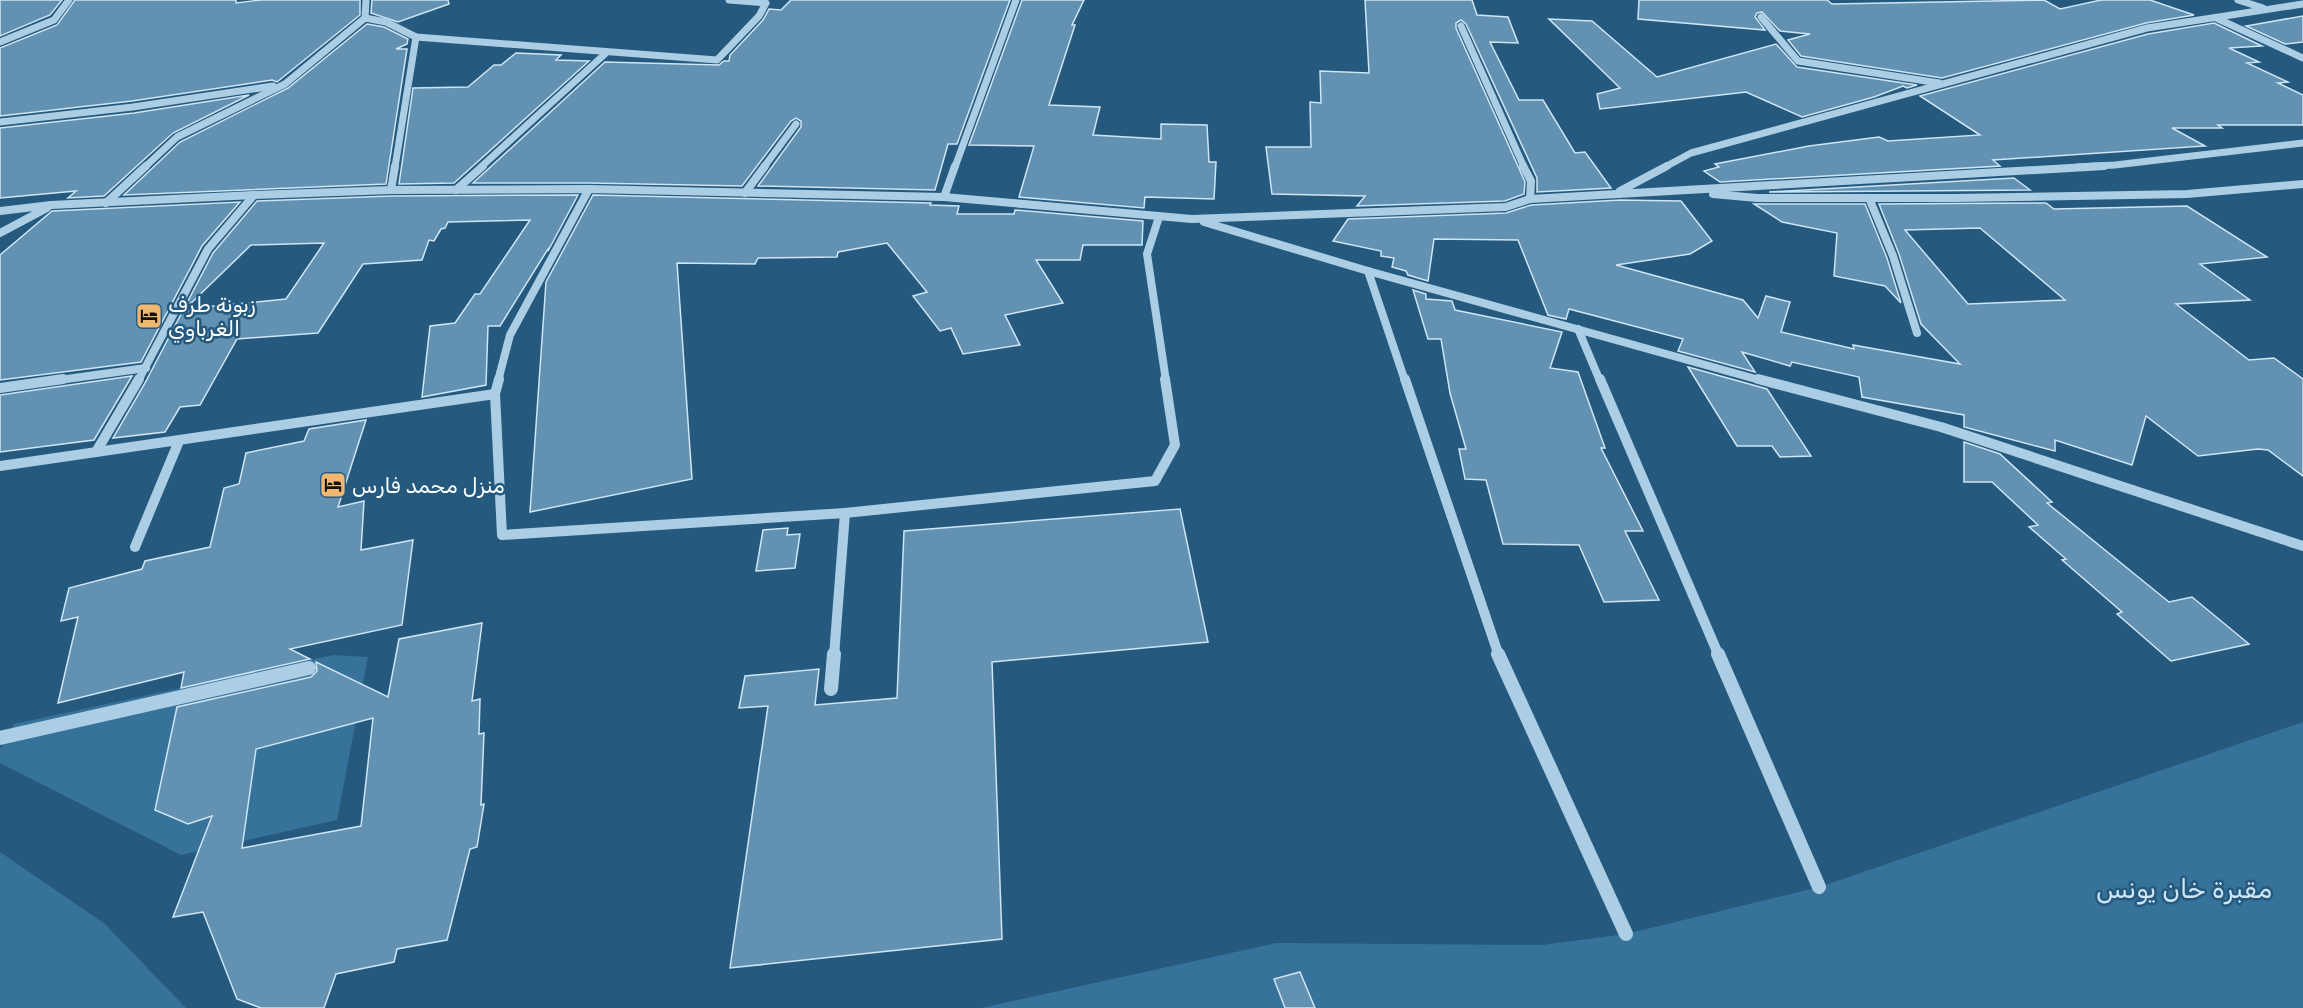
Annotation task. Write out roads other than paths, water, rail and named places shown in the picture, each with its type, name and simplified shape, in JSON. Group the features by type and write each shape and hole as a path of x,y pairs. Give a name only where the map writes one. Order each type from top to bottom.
{"street":[{"path":"0,42 54,20 69,0"},
{"path":"106,203 177,136 285,84 365,18 366,0"},
{"path":"365,18 386,22 416,37 717,60 759,16 766,3 729,0"},
{"path":"944,197 1016,0"},
{"path":"2238,0 2266,9"},
{"path":"1617,193 1691,153 2147,28 2303,4"},
{"path":"1761,17 1798,61 1942,84"},
{"path":"2216,18 2303,58"},
{"path":"1461,26 1515,151 1531,181 1530,199"},
{"path":"391,190 416,37"},
{"path":"456,190 606,53"},
{"path":"0,122 285,84"},
{"path":"745,193 796,124"},
{"path":"0,211 254,195 391,190 589,189 944,197 1192,219 1506,207 1530,199 1617,193 2115,165 2303,143"},
{"path":"1671,191 1757,198 1869,198 2187,194 2303,184"},
{"path":"589,189 510,335 495,394 502,535 845,513 1155,481 1175,445 1147,254 1159,217"},
{"path":"96,452 146,368 208,249 254,195"},
{"path":"1869,198 1893,255 1917,333"},
{"path":"0,233 51,206"},
{"path":"1192,219 1756,380 1941,427 2303,546"},
{"path":"1368,271 1500,659 1626,934"},
{"path":"1578,329 1820,887"},
{"path":"0,388 146,368"},
{"path":"0,466 495,394"},
{"path":"135,547 179,441"},
{"path":"831,689 845,513"},
{"path":"0,738 309,668"}],"place":[{"name":"زبونة طرف الغرباوي","path":"149,316"},
{"name":"منزل محمد فارس","path":"333,485"}],"park label":[{"name":"مقبرة خان يونس","path":"2184,889"}]}
